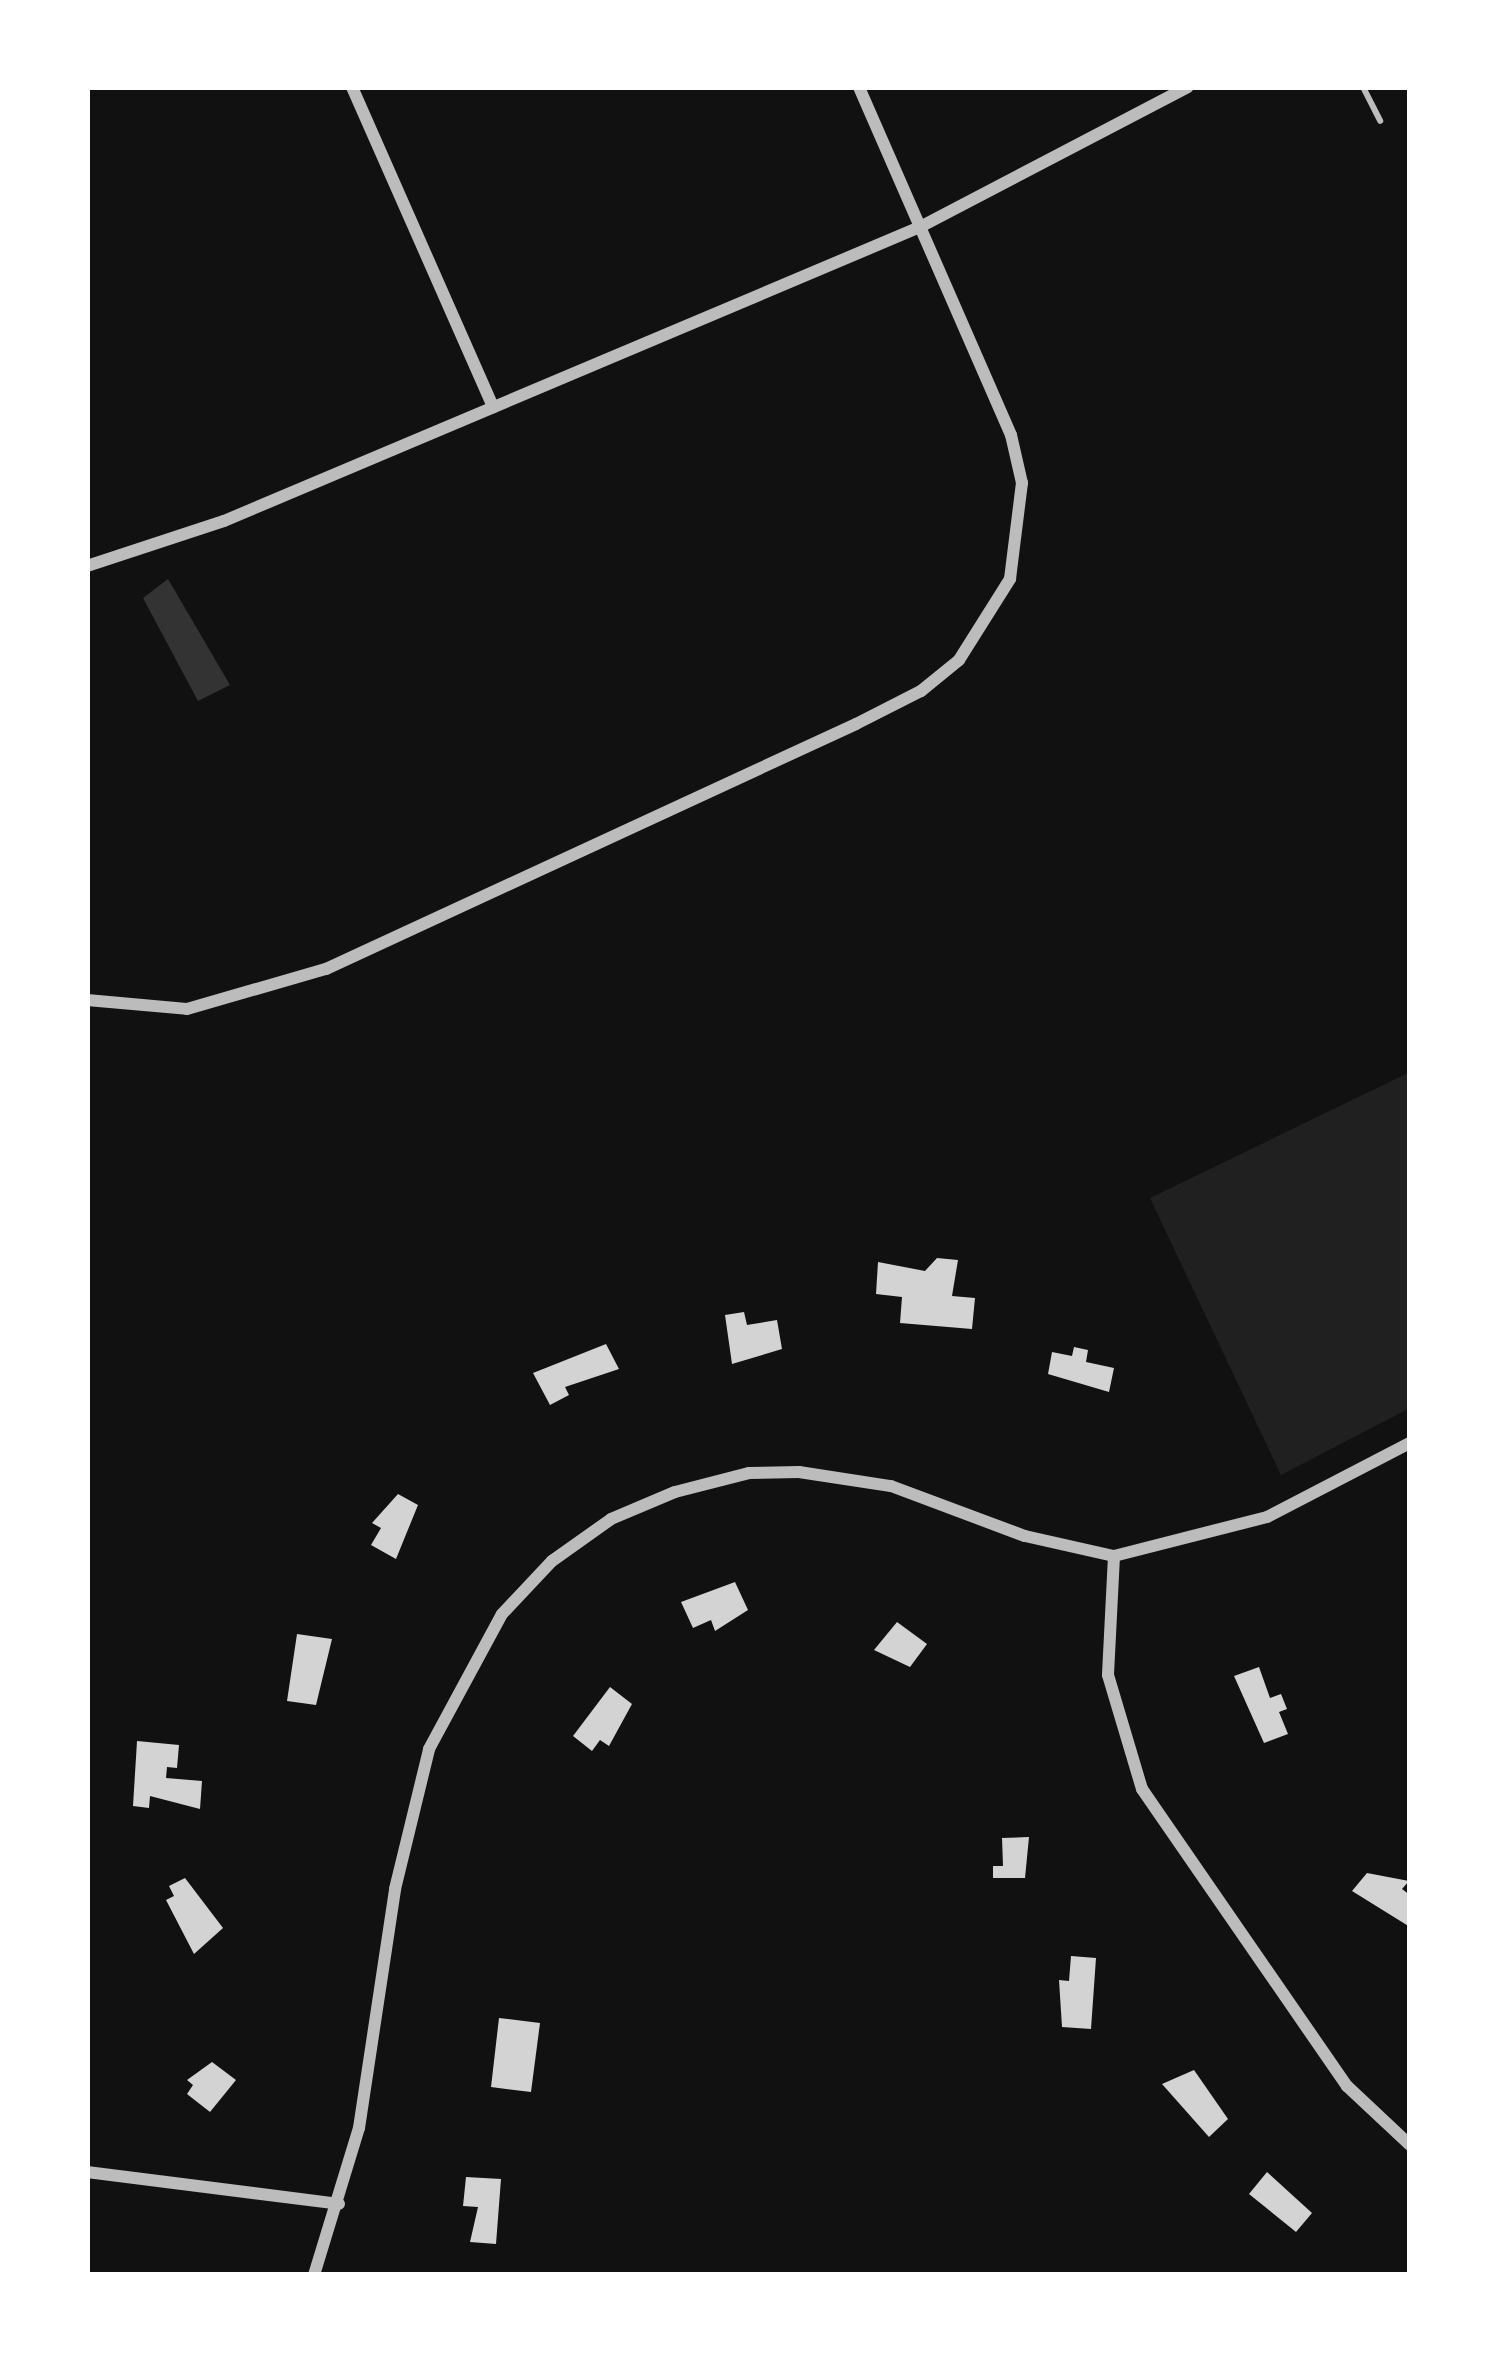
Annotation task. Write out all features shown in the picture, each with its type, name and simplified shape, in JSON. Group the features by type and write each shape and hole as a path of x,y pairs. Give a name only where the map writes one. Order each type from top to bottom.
{"street":[{"path":"352,87 493,406"},
{"path":"87,1000 187,1009 326,969 856,724 921,691 959,660 1010,579 1022,483 1011,435 859,87"},
{"path":"87,566 224,521 920,227 1188,87"},
{"path":"314,2275 359,2128 395,1889 429,1749 502,1614 552,1561 611,1519 675,1492 749,1473 799,1472 891,1486 1025,1536 1114,1556 1267,1517 1410,1443"},
{"path":"1114,1556 1108,1675 1142,1789 1347,2086 1410,2145"},
{"path":"87,2172 339,2204"}],"lane":[{"path":"1364,87 1380,121"}],"shaded area":[{"path":"168,579 230,685 198,701 143,598"},
{"path":"1410,1072 1410,1408 1281,1475 1150,1198"}],"building":[{"path":"937,1258 958,1260 952,1296 975,1298 972,1329 900,1323 902,1297 876,1294 878,1262 925,1271"},
{"path":"744,1312 747,1325 777,1320 782,1349 732,1364 725,1315"},
{"path":"606,1344 619,1369 565,1387 569,1395 550,1405 533,1373"},
{"path":"1074,1347 1088,1350 1086,1362 1114,1368 1109,1392 1048,1374 1052,1352 1072,1356"},
{"path":"398,1494 418,1505 396,1559 371,1545 381,1528 372,1523"},
{"path":"735,1582 748,1610 715,1631 711,1620 693,1628 681,1602"},
{"path":"897,1622 927,1644 910,1667 874,1650"},
{"path":"297,1634 332,1639 316,1705 287,1701"},
{"path":"1259,1667 1270,1698 1281,1694 1287,1709 1279,1712 1288,1734 1264,1743 1234,1676"},
{"path":"610,1687 632,1704 609,1746 600,1740 592,1751 573,1736"},
{"path":"137,1741 179,1745 177,1768 167,1767 166,1778 202,1781 200,1809 150,1796 149,1808 133,1806"},
{"path":"1029,1837 1025,1878 993,1878 993,1866 1003,1866 1002,1838"},
{"path":"1367,1873 1409,1881 1402,1889 1410,1895 1410,1927 1352,1891"},
{"path":"185,1878 223,1928 194,1954 166,1900 174,1896 169,1886"},
{"path":"1071,1956 1096,1958 1091,2029 1062,2027 1059,1980 1069,1981"},
{"path":"499,2018 540,2023 531,2092 491,2087"},
{"path":"212,2062 236,2080 210,2112 187,2094 193,2085 187,2080"},
{"path":"1194,2070 1228,2119 1209,2137 1162,2084"},
{"path":"1267,2172 1312,2213 1296,2232 1249,2194"},
{"path":"466,2177 501,2179 496,2244 470,2242 478,2207 463,2206"}]}
